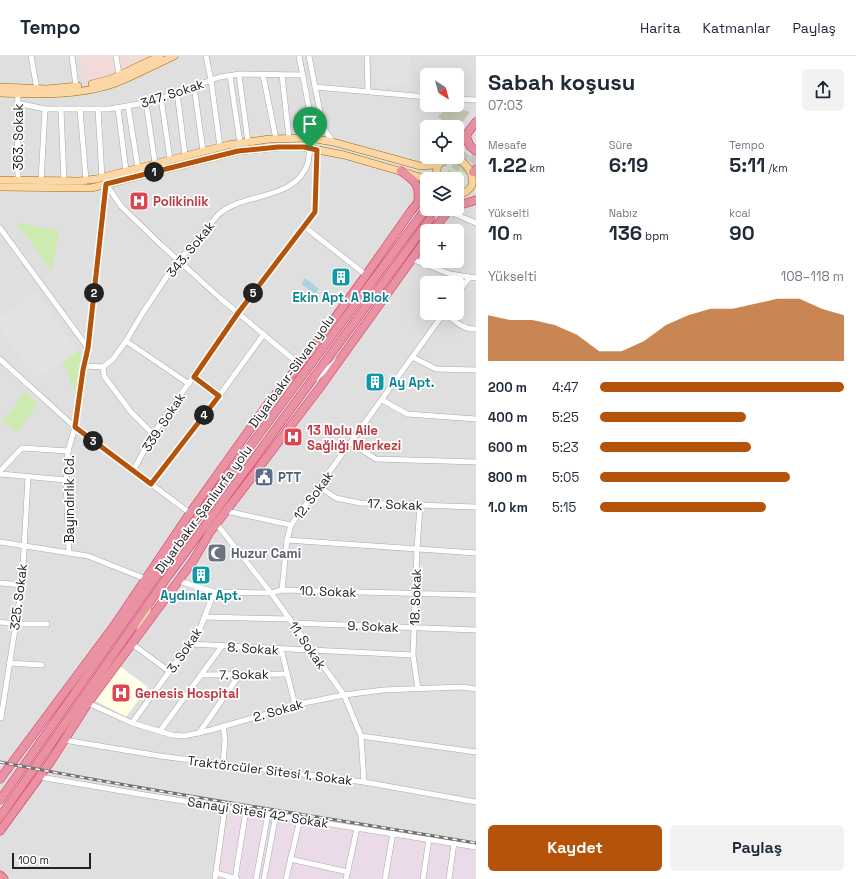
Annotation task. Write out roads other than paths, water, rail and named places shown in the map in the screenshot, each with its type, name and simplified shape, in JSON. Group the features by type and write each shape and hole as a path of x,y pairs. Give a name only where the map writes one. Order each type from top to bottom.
{"highway":[{"path":"464,138 476,122"},
{"path":"466,136 470,146 476,151"},
{"path":"0,800 150,581 190,513 267,405 366,275 418,202 419,191 416,185 412,179 401,171"},
{"path":"464,204 476,200"},
{"name":"Diyarbakır-Silvan yolu","path":"150,581 421,216"},
{"name":"Diyarbakır-Şanlıurfa yolu","path":"0,817 101,670 168,576 430,219"},
{"path":"0,831 40,777 88,703 193,561 216,523 321,386 420,248"},
{"path":"246,436 304,375"},
{"path":"0,779 114,626 150,581"},
{"path":"73,695 90,659"},
{"path":"0,875 4,879"}],"main road":[{"path":"0,88 37,89 87,85 119,75 159,56"},
{"path":"0,93 45,94 86,90 112,84 174,56"},
{"path":"0,187 91,188 126,171 203,150 240,143 289,138 310,138 333,142 420,166 437,164"},
{"path":"0,180 104,181 238,151 278,147 313,149 344,155 420,177"},
{"path":"464,160 475,171 472,189"},
{"path":"437,172 443,164"},
{"path":"138,636 148,606"}],"street":[{"path":"30,56 37,89"},
{"path":"72,56 76,86"},
{"path":"116,56 119,75"},
{"path":"206,56 211,80 220,147"},
{"path":"299,56 313,129 310,138"},
{"path":"309,56 323,127 333,142"},
{"path":"367,56 368,91"},
{"path":"239,75 248,142"},
{"name":"347. Sokak","path":"17,103 44,108 61,109 118,108 146,103 220,77 239,75 303,75"},
{"path":"264,75 276,139"},
{"path":"282,75 289,138"},
{"path":"230,76 240,143"},
{"path":"194,86 203,150"},
{"path":"315,87 420,96"},
{"path":"177,92 185,155"},
{"name":"363. Sokak","path":"18,94 18,180"},
{"path":"161,98 170,159"},
{"path":"464,99 476,100"},
{"path":"146,103 155,163"},
{"path":"128,106 138,168"},
{"path":"41,181 44,108"},
{"path":"118,108 126,171"},
{"path":"61,109 64,181"},
{"path":"80,109 86,180"},
{"name":"Bayındırlık Cd.","path":"69,553 66,480 68,451 75,427 88,348 104,181 98,109"},
{"name":"339. Sokak","path":"133,471 153,434 238,313 315,212 313,149"},
{"name":"343. Sokak","path":"103,367 113,359 126,341 171,270 225,208 269,195 297,181 308,164 313,149"},
{"path":"104,181 121,206 159,243 238,313 299,364"},
{"path":"458,216 476,223"},
{"path":"305,227 366,275"},
{"path":"0,228 88,348"},
{"path":"412,259 450,274 476,278"},
{"path":"464,285 469,278"},
{"name":"12. Sokak","path":"282,590 287,540 291,525 439,320"},
{"path":"453,320 459,325 476,329"},
{"path":"151,484 219,396 264,334"},
{"path":"126,341 189,384"},
{"path":"308,386 343,354"},
{"path":"412,357 436,369 476,370"},
{"path":"0,359 75,427 190,513"},
{"path":"84,366 103,367 104,376 131,412 153,434"},
{"path":"194,377 219,396"},
{"path":"382,400 407,414 476,419"},
{"path":"268,456 274,432"},
{"path":"351,443 376,459 476,462"},
{"path":"0,473 22,448 68,451"},
{"path":"0,473 66,480"},
{"name":"325. Sokak","path":"1,718 22,585 23,545 28,477"},
{"name":"17. Sokak","path":"318,486 336,498 360,503 476,507"},
{"name":"18. Sokak","path":"418,690 413,655 420,505"},
{"path":"226,511 291,525"},
{"name":"11. Sokak","path":"216,523 292,621 344,695 361,736 364,782"},
{"path":"287,540 476,553"},
{"path":"0,542 88,556 150,581"},
{"path":"0,582 22,585"},
{"name":"10. Sokak","path":"182,582 214,592 271,593 282,590 476,595"},
{"name":"3. Sokak","path":"132,723 200,629 214,592"},
{"name":"9. Sokak","path":"204,617 476,630"},
{"path":"0,622 15,624 47,624"},
{"path":"132,644 169,671"},
{"name":"8. Sokak","path":"190,644 281,650 413,655"},
{"path":"160,731 222,646"},
{"path":"281,650 295,705"},
{"path":"10,663 42,665"},
{"path":"199,733 240,674"},
{"name":"7. Sokak","path":"201,675 287,674"},
{"name":"2. Sokak","path":"88,703 132,723 172,735 184,736 295,705 344,695 383,690 418,690 461,687 476,689"},
{"path":"223,726 225,739 223,764"},
{"path":"361,736 476,752"},
{"name":"Traktörcüler Sitesi 1. Sokak","path":"64,740 160,756 364,782 476,802"},
{"name":"Sanayi Sitesi 42. Sokak","path":"40,777 476,847"},
{"path":"215,879 225,807"},
{"path":"216,873 235,879 246,810"},
{"path":"256,879 268,814"},
{"path":"264,879 276,814"},
{"path":"286,879 300,819"},
{"path":"346,879 357,828"},
{"path":"385,879 393,833"},
{"path":"423,879 429,839"},
{"path":"449,879 454,843"},
{"path":"290,859 348,872"}],"water":[{"path":"305,278 319,289 315,294 301,284"}],"tunnel":[{"path":"452,172 476,142"},
{"path":"464,172 476,156"}],"railway":[{"path":"0,762 178,794 476,843"}],"place":[{"name":"Polikinlik","path":"139,201"},
{"name":"Ekin Apt. A Blok","path":"341,277"},
{"name":"Ay Apt.","path":"375,382"},
{"name":"13 Nolu Aile Sağlığı Merkezi","path":"293,437"},
{"name":"PTT","path":"264,477"},
{"name":"Huzur Cami","path":"217,553"},
{"name":"Aydınlar Apt.","path":"201,575"},
{"name":"Genesis Hospital","path":"121,693"}]}
